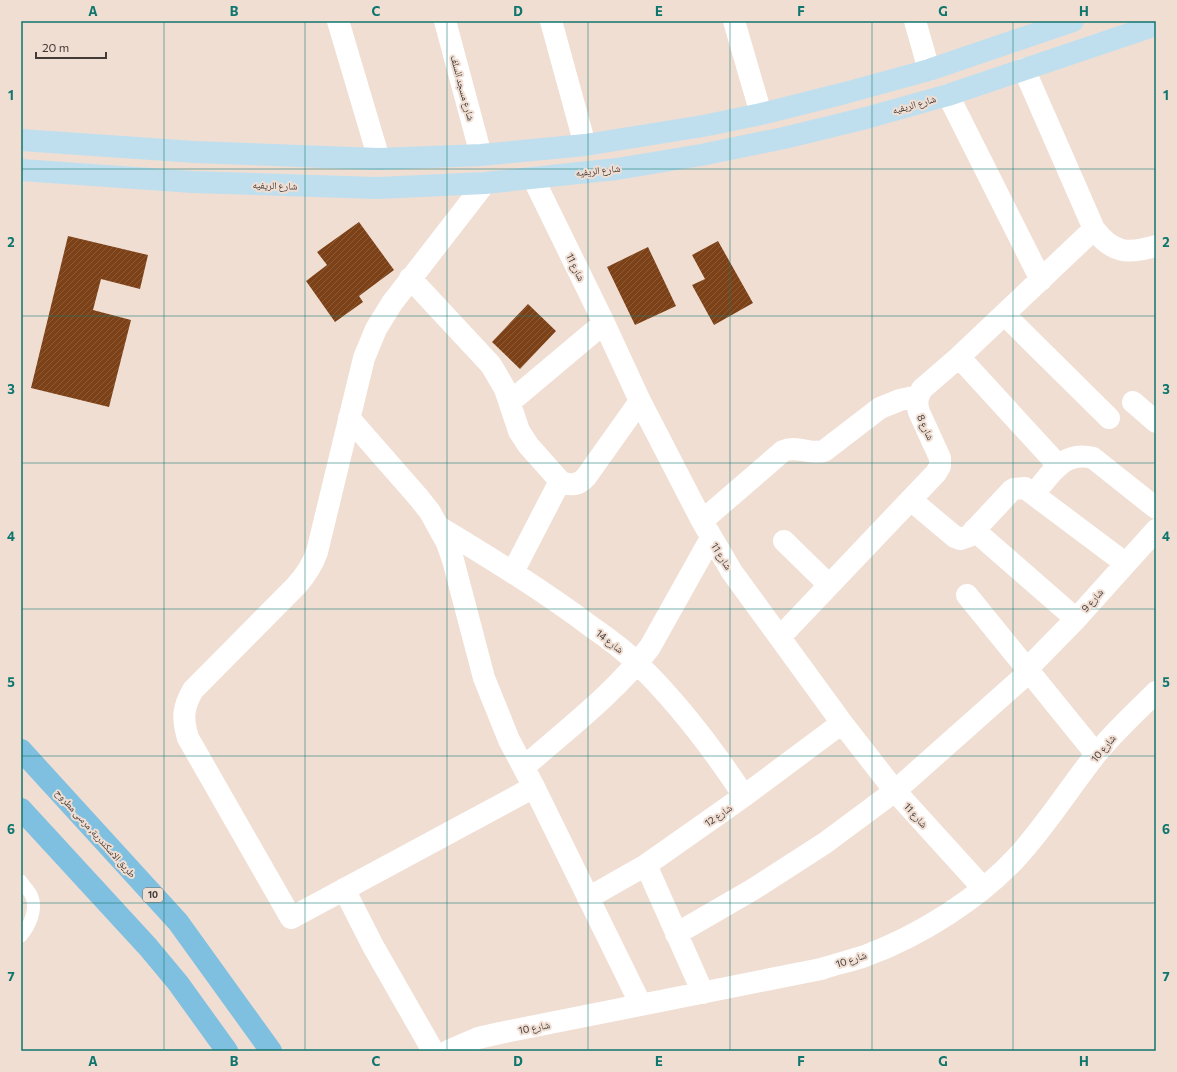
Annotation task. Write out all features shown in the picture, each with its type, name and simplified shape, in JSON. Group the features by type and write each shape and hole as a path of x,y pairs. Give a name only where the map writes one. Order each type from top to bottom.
{"main road":[{"name":"طريق الاسكندرية, مرسى مطروح","path":"21,750 178,922 271,1051"},
{"path":"21,809 148,947 178,984 227,1051"}],"street":[{"path":"338,21 379,159"},
{"name":"شارع مسجد السلف","path":"445,21 481,155"},
{"path":"551,21 585,145"},
{"path":"734,21 761,114"},
{"path":"915,21 929,70"},
{"path":"21,140 195,152 379,159 481,155 585,145 761,114 845,93 929,70 1073,21"},
{"name":"شارع الريفيه","path":"21,170 193,182 378,188 485,183 617,169 701,155 866,118 948,95 1156,25"},
{"path":"1024,69 1094,229 1103,241 1115,249 1129,252 1156,246"},
{"path":"948,95 1041,280"},
{"path":"193,182 195,152"},
{"name":"شارع 11","path":"533,178 604,323 640,401 707,530 732,572 842,723 895,791 983,888"},
{"path":"485,183 410,278 392,303 376,330 364,358 348,418 317,552 312,564 305,576 296,586 193,690 187,700 184,713 184,726 188,738 291,918 534,787"},
{"path":"524,767 622,681 638,663 650,647 707,530 783,451 792,448 813,453 824,451 880,408 900,400 918,396 922,388 960,357 1094,229"},
{"path":"410,278 491,365 505,389 519,432 528,445 560,480 567,484 574,485 581,483 640,401"},
{"path":"1005,315 1109,418"},
{"path":"510,402 604,323"},
{"path":"960,357 1058,465"},
{"name":"شارع 8","path":"780,637 936,473 940,466 940,458 919,412 917,404 918,396"},
{"path":"1133,402 1156,422"},
{"path":"348,418 419,498 439,527 453,560 484,678 509,740 534,787 641,1005"},
{"path":"1034,494 1058,465 1066,459 1084,455 1093,458 1156,508"},
{"path":"513,572 560,480"},
{"path":"911,500 955,537 964,538 969,536 1011,491 1014,489 1025,488 1125,563"},
{"name":"شارع 14","path":"439,527 513,572 576,615 638,663 696,728 721,761 744,796"},
{"path":"974,530 1076,619"},
{"name":"شارع 9","path":"676,934 752,890 825,843 895,791 1028,670 1155,532"},
{"path":"784,541 829,585"},
{"path":"966,595 1096,754"},
{"name":"شارع 10","path":"448,1051 478,1038 821,969 865,956 906,938 946,916 983,888 1017,857 1047,822 1096,754 1156,692"},
{"name":"شارع 12","path":"588,898 646,865 744,796 842,723"},
{"path":"646,865 703,993"},
{"path":"344,889 373,946 433,1051"}],"lane":[{"path":"21,881 32,898 33,915 21,936"}],"building":[{"path":"359,222 394,270 359,296 363,302 335,322 306,281 327,265 317,252"},
{"path":"68,236 148,255 140,289 101,279 93,310 131,320 109,407 31,388"},
{"path":"718,241 753,303 714,325 692,285 705,279 692,255"},
{"path":"648,247 676,306 635,325 607,267"},
{"path":"528,304 556,331 520,369 492,342"}]}
